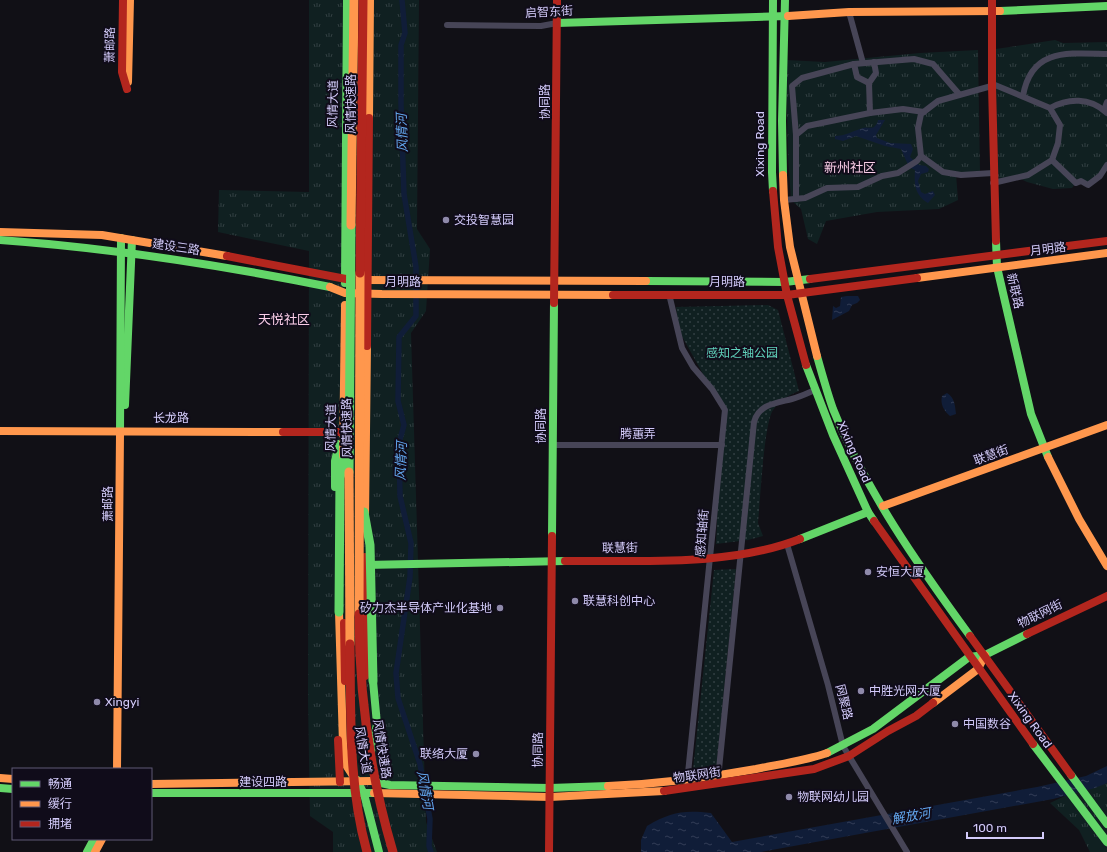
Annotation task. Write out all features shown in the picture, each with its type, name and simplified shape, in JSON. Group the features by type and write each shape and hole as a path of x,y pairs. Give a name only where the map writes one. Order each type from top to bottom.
{"main road":[{"name":"萧邮路","path":"123,0 122,72 127,89 130,0"},
{"name":"风情大道","path":"346,0 346,712 348,743 356,771 357,782 364,794 379,852"},
{"name":"风情快速路","path":"354,0 346,431 353,769 360,827 366,852"},
{"name":"风情快速路","path":"364,0 358,391 360,486 359,652 361,691 378,800 393,852"},
{"name":"风情大道","path":"370,0 365,466 365,672 362,733 374,794 390,852"},
{"name":"协同路","path":"549,852 558,0"},
{"name":"Xixing Road","path":"772,0 773,194 778,247 786,295 815,390 833,435 868,512 970,658 1107,842"},
{"name":"Xixing Road","path":"785,0 782,121 784,200 790,247 816,353 833,408 855,457 915,560 1107,824"},
{"name":"新联路","path":"992,0 993,178 997,267 1031,414 1043,448 1079,519 1107,566"},
{"name":"启智东街","path":"557,23 772,17 849,12 992,11 1107,6"},
{"name":"建设三路","path":"0,232 74,234 121,238 249,260 345,280"},
{"name":"萧邮路","path":"121,238 122,768"},
{"name":"建设三路","path":"0,240 73,245 241,269 335,288 345,293"},
{"name":"萧邮路","path":"117,768 122,430 133,253 132,240"},
{"name":"月明路","path":"345,280 785,282 1107,241"},
{"name":"月明路","path":"345,293 786,295 1107,253"},
{"name":"联慧街","path":"883,506 1107,425"},
{"name":"长龙路","path":"0,431 346,431"},
{"path":"346,431 340,478 339,655 343,744 346,765 357,782"},
{"path":"340,782 336,715 335,461 346,431"},
{"path":"360,486 370,545 373,681 377,724 368,762"},
{"name":"联慧街","path":"365,565 711,557 754,553 787,544 868,512"},
{"name":"物联网街","path":"717,780 810,759 843,746 873,728 970,658 985,655 1064,615 1107,596"},
{"name":"物联网街","path":"374,794 429,790 642,794 687,784 814,769 849,756 888,731 916,716 978,669 985,655"},
{"path":"0,778 12,779"},
{"name":"建设四路","path":"152,784 357,782 372,780"},
{"name":"物联网街","path":"372,780 417,790"},
{"path":"0,788 12,789"},
{"name":"建设四路","path":"152,793 374,794"},
{"path":"87,852 93,840"},
{"path":"95,852 101,840"}],"street":[{"path":"849,12 863,63"},
{"name":"启智东街","path":"447,25 541,26 557,23"},
{"path":"1023,96 1025,83 1035,66 1064,53 1107,54"},
{"path":"796,199 796,135 792,86 802,78 854,64 914,59 933,64 959,94"},
{"path":"870,113 869,83 876,73 874,62"},
{"path":"854,64 857,77 869,83"},
{"path":"995,85 1050,108 1060,125 1058,143 1052,160 1028,175 993,178 961,175 943,172 919,159 918,128 921,114 938,101 995,85"},
{"path":"1050,108 1062,101 1082,100 1101,107 1106,111"},
{"path":"1106,111 1107,102"},
{"path":"796,135 807,126 870,113 903,109 924,112"},
{"path":"784,200 805,198 827,188 858,187 908,168 919,159"},
{"path":"1052,160 1076,182 1082,181 1088,185 1100,176 1107,164"},
{"name":"感知轴街","path":"669,294 682,348 693,367 712,389 725,410 687,784"},
{"path":"717,780 756,415 771,404 792,399 815,390"},
{"name":"腾蕙弄","path":"553,445 722,445"},
{"name":"网聚路","path":"787,544 828,685 843,746 907,852"}],"green space":[{"path":"309,0 419,0 417,229 430,249 426,311 411,333 426,822 437,852 333,852 333,832 310,816 308,700 309,251 218,232 219,190 309,192"},
{"path":"1055,40 1063,43 1107,42 1107,165 1088,185 1076,183 1072,188 1053,189 1027,182 1017,177 996,181 996,49"},
{"path":"978,50 980,174 956,174 958,200 939,209 877,212 826,221 817,244 808,239 801,209 791,200 788,156 786,60 825,62 920,53"},
{"name":"感知之轴公园","path":"768,305 778,310 799,391 788,396 773,410 767,430 758,523 763,536 748,540 716,544 722,408 679,331 676,307"},
{"path":"736,569 716,771 693,770 714,570"},
{"path":"1107,776 1107,852 1090,852 1079,830 1050,803"}],"water":[{"path":"878,120 885,120 876,135 877,138 890,143 911,144 913,149 910,157 919,165 926,166 929,169 928,172 921,174 918,181 921,192 925,194 933,191 935,195 928,203 920,197 916,189 915,170 909,167 901,149 885,146 856,136 843,141 835,139 835,136 874,127"},
{"path":"858,296 860,300 852,305 849,311 832,320 833,306 836,308 840,306 841,297"},
{"path":"947,393 954,402 956,414 950,416 944,410 942,405 942,396"},
{"name":"解放河","path":"1107,766 1107,783 1095,788 1053,799 761,852 641,852 641,840 647,826 670,815 678,813 711,813 732,842 1037,787 1086,776"}],"waterway":[{"name":"风情河","path":"402,0 405,33 401,45 404,194 416,267 416,316 399,337 398,401 404,425 399,443 400,496 411,543 410,577 396,673 398,698 420,764 430,819 429,846 431,852"}],"traffic: fast":[{"path":"345,283 347,0"},
{"path":"773,0 773,191"},
{"path":"783,175 782,121 785,0"},
{"path":"1000,11 1107,6"},
{"path":"557,23 788,16"},
{"path":"349,472 351,225"},
{"path":"120,434 121,238"},
{"path":"0,240 42,243 166,258 330,287"},
{"path":"125,405 132,240"},
{"path":"996,241 997,267 1031,414 1048,457"},
{"path":"646,281 785,282 810,279"},
{"path":"552,536 554,303"},
{"path":"817,356 833,409 861,469 894,527 970,636"},
{"path":"806,365 833,435 868,512 874,521"},
{"path":"335,487 335,461 339,444"},
{"path":"339,612 340,478 345,453"},
{"path":"364,512 370,545 373,681"},
{"path":"800,539 868,512"},
{"path":"365,565 565,561"},
{"path":"827,753 873,729 969,657 985,655 1027,634"},
{"path":"370,756 377,724 373,681"},
{"path":"1033,744 1107,842"},
{"path":"1071,775 1107,824"},
{"path":"357,780 364,794 379,852"},
{"path":"372,781 390,785 550,788 608,786"},
{"path":"0,788 12,789"},
{"path":"152,793 374,793"},
{"path":"87,852 93,840"}],"traffic: slow":[{"path":"128,82 130,0"},
{"path":"351,225 354,0"},
{"path":"369,118 370,0"},
{"path":"788,16 849,12 1000,11"},
{"path":"783,175 784,200 790,247 817,356"},
{"path":"0,232 102,235 227,256"},
{"path":"917,278 1107,253"},
{"path":"359,614 360,273"},
{"path":"363,280 646,281"},
{"path":"330,287 345,293 613,295"},
{"path":"343,461 345,305"},
{"path":"365,518 367,346"},
{"path":"883,506 1107,425"},
{"path":"0,431 283,432"},
{"path":"117,768 120,434"},
{"path":"1048,457 1079,519 1107,566"},
{"path":"349,472 350,644"},
{"path":"339,612 343,744 346,765 357,782"},
{"path":"933,703 978,669 985,655"},
{"path":"608,786 664,782 719,775 792,762 827,753"},
{"path":"0,778 12,779"},
{"path":"152,784 372,781"},
{"path":"374,793 550,797 664,791"},
{"path":"95,852 101,840"}],"traffic: jam":[{"path":"123,0 122,72 127,89"},
{"path":"360,273 363,0"},
{"path":"554,303 557,0"},
{"path":"992,0 992,86 996,241"},
{"path":"367,346 369,118"},
{"path":"773,191 778,247 787,295 806,365"},
{"path":"810,279 1107,241"},
{"path":"227,256 351,280"},
{"path":"613,295 787,295 917,278"},
{"path":"283,432 342,432"},
{"path":"874,521 1033,744"},
{"path":"549,852 552,536"},
{"path":"565,561 654,561 714,558 772,548 800,539"},
{"path":"365,557 365,676"},
{"path":"1027,634 1107,596"},
{"path":"359,614 361,674 367,734 378,793 393,852"},
{"path":"344,623 345,681"},
{"path":"970,636 1071,775"},
{"path":"350,644 352,749 356,801 367,852"},
{"path":"664,791 814,769 849,756 888,731 916,716 933,703"},
{"path":"338,740 340,782"}],"place":[{"name":"交投智慧园","path":"446,220"},
{"name":"安恒大厦","path":"868,572"},
{"name":"联慧科创中心","path":"575,601"},
{"name":"矽力杰半导体产业化基地","path":"500,608"},
{"name":"中胜光网大厦","path":"861,691"},
{"name":"Xingyi","path":"97,702"},
{"name":"中国数谷","path":"955,724"},
{"name":"联络大厦","path":"476,754"},
{"name":"物联网幼儿园","path":"789,797"}],"district":[{"name":"新州社区","path":"850,167"},
{"name":"天悦社区","path":"284,319"}]}
